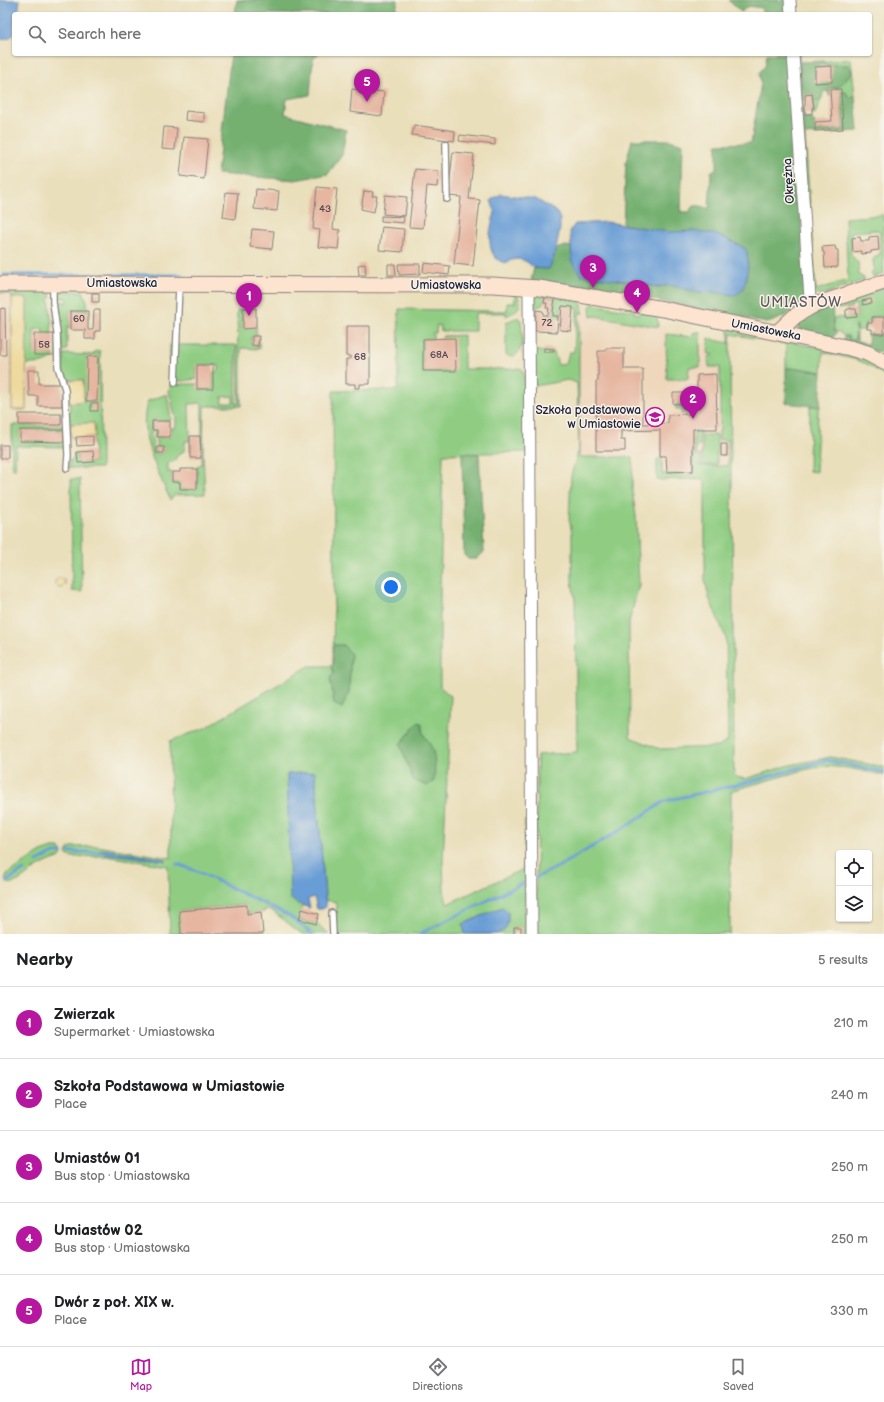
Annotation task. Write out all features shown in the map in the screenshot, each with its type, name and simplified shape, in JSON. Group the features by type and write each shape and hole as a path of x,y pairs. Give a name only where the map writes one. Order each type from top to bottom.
{"main road":[{"path":"778,332 795,316 812,306 884,282"},
{"name":"Umiastowska","path":"0,284 485,285 529,287 630,303 778,332 850,348 867,353 884,362"}],"street":[{"path":"790,0 791,12"},
{"name":"Okrężna","path":"793,56 810,298 812,306"},
{"path":"529,287 532,934"}],"lane":[{"path":"446,144 447,199"},
{"path":"53,283 58,367 65,389 68,455 66,468"},
{"path":"176,382 179,284"},
{"path":"332,913 333,934"}],"shaded area":[{"path":"0,293 11,294 12,396 0,395"},
{"name":"Szkoła podstawowa w Umiastowie","path":"579,313 595,313 658,325 666,325 667,336 701,339 701,344 708,345 708,340 730,345 731,478 657,480 657,456 579,457"}],"green space":[{"path":"237,0 398,0 395,12 235,12"},
{"path":"728,0 788,0 789,12 762,12 762,8 748,6 741,12"},
{"path":"231,56 317,56 313,59 310,95 287,99 285,114 346,130 342,155 328,174 295,180 217,174"},
{"path":"767,56 791,56 806,299 802,303 783,317 767,323 591,287 577,285 574,287 531,281 534,268 549,268 555,249 566,246 571,247 572,262 581,275 634,282 657,287 670,285 696,292 713,292 746,249 727,239 692,231 669,233 623,224 626,162 632,140 670,140 683,144 681,212 689,212 694,206 701,206 709,209 711,172 717,168 717,144 751,143 761,83 759,73 765,66"},
{"path":"797,56 799,56 816,290 848,280 845,218 883,215 884,274 873,277 871,272 874,271 873,260 880,254 880,232 878,230 851,232 851,255 858,262 859,275 864,278 864,280 825,294 817,294 813,290"},
{"path":"851,59 855,96 849,98 841,92 840,89 830,89 837,64 827,65 822,61"},
{"path":"822,61 827,65 849,65 852,72 840,86 830,89 830,97 828,92 825,91 819,101 812,101 812,94 805,95 805,100 802,100 800,62"},
{"path":"841,92 846,92 849,97 855,96 858,131 805,135 803,118 810,118 815,122 816,131 843,129"},
{"path":"822,98 815,114 812,114 814,101 819,101"},
{"path":"884,287 884,317 872,317 872,323 865,323 865,330 857,330 856,326 855,340 849,340 848,336 844,336 839,332 834,331 833,318 857,317 856,304 851,306 851,308 833,309 832,306 812,313 804,318 799,326 800,329 798,328 799,321 803,317 816,310"},
{"path":"0,289 48,289 51,293 49,299 52,325 51,334 43,335 43,329 34,330 34,354 54,355 54,357 41,363 26,364 27,298 12,298 11,294 0,293"},
{"path":"57,291 83,291 87,301 88,311 70,311 70,327 67,327 67,350 62,351 61,330 57,315 56,302 67,302 67,298 57,298"},
{"path":"514,292 520,303 518,309 506,316 506,313 475,313 475,331 441,331 440,325 437,325 436,333 433,333 433,339 423,339 423,371 455,371 442,338 443,336 464,335 464,369 518,368 522,369 524,374 527,452 443,454 440,687 451,696 443,860 444,890 447,904 523,869 525,820 525,934 521,934 520,927 514,927 514,934 337,934 336,902 325,900 315,772 287,774 296,903 303,905 299,919 316,923 329,934 302,934 271,910 247,914 246,905 180,911 181,934 170,934 168,866 105,856 71,857 66,853 68,849 72,847 97,846 171,858 170,741 205,728 309,666 333,666 333,391 398,390 399,309 507,311 507,303 515,303"},
{"path":"537,294 580,301 582,305 583,313 579,313 579,448 577,383 568,380 535,386 533,351 554,352 558,365 566,364 569,352 574,352 577,308 562,306 561,316 553,316 555,298 545,297 542,305 533,307 535,296"},
{"path":"592,304 634,311 634,313 639,314 640,312 656,315 658,327 595,316 591,317 590,307"},
{"path":"832,306 834,331 837,332 832,339 803,332 799,327 803,319 808,315"},
{"path":"243,308 243,328 256,328 257,336 252,336 252,345 258,346 259,336 259,349 241,348 241,406 204,406 203,454 205,494 175,495 170,500 150,451 147,438 145,413 148,401 167,394 171,419 170,421 152,421 151,436 156,453 164,453 164,447 157,447 154,430 157,430 158,437 170,437 170,428 174,428 176,425 176,416 169,391 170,386 197,384 198,389 213,389 213,373 219,370 218,365 197,365 197,379 182,381 174,380 170,369 170,345 236,345 236,403 239,403 237,310 241,310","holes":["233,396 233,403 222,403 222,397","202,403 202,464 197,466 197,489 180,489 180,482 172,482 172,472 168,472 168,463 175,461 176,457 185,450 185,441 190,441 189,404"]},
{"path":"519,318 521,321 522,342 519,351 512,357 506,355 506,322"},
{"path":"856,325 857,342 868,344 869,333 884,334 884,354 844,341 844,336 848,336 849,340 855,340"},
{"path":"729,329 863,357 884,369 884,375 867,364 857,360 823,352 822,372 786,368 786,344 731,334 734,774 737,777 745,779 790,765 830,757 884,767 884,775 848,768 824,766 804,770 731,791 730,934 536,934 537,755 577,752 575,599 572,581 572,534 569,518 571,476 579,448 579,457 633,457 632,490 636,516 639,585 629,622 630,737 660,749 718,747 728,741 726,638 709,598 705,580 705,480 657,480 657,459 662,458 662,474 694,474 694,431 700,431 700,446 696,446 696,455 700,455 700,466 728,466 728,440 719,440 720,367 709,367 708,357 712,356 712,354 708,354 709,338 729,343"},
{"path":"700,332 700,367 689,367 688,379 667,379 666,334 693,337 693,333"},
{"path":"96,351 100,351 101,468 68,468 70,460 73,460 74,454 77,454 78,463 94,462 94,423 69,424 70,403 84,401 83,380 66,380 63,370 63,354 93,355"},
{"path":"786,368 822,372 820,407 786,403"},
{"path":"692,403 692,414 682,415 682,409 676,409 676,404"},
{"path":"810,406 820,407 818,412 816,472 809,471"},
{"path":"12,425 61,425 64,430 20,430 20,441 64,442 64,447 16,446 15,469 12,469"},
{"path":"702,435 717,435 717,465 702,465"},
{"path":"462,453 479,454 484,552 477,559 468,559 464,555"},
{"path":"71,479 80,479 82,592 72,591"},
{"path":"333,645 343,645 351,654 349,692 342,708 334,704 330,678 334,673 331,666 333,665"},
{"path":"419,722 422,724 424,734 433,750 435,768 434,781 427,786 413,780 400,744"},
{"path":"53,848 60,848 62,854 59,858 41,865 15,883 7,883 5,879 7,874 41,852"}],"sand":[{"path":"12,298 27,298 26,410 12,410"},
{"path":"66,380 83,380 84,401 70,403"},
{"path":"94,423 95,436 72,438 70,434 71,424"},
{"path":"58,578 62,578 64,579 64,587 58,588 55,585 55,581"}],"water":[{"path":"0,0 20,0 18,12 12,12 12,36 9,38 0,39"},
{"path":"501,194 536,199 557,212 560,219 560,229 554,257 549,269 534,268 524,260 517,259 505,263 498,260 494,255 491,249 490,234 495,213 491,200"},
{"path":"607,222 669,232 692,231 714,234 727,239 746,249 748,270 743,290 735,295 713,292 696,292 670,285 657,287 634,282 581,275 572,262 570,231 575,224"},
{"path":"315,772 326,907 322,909 317,909 314,897 308,899 310,908 296,903 290,898 287,774"},
{"path":"101,850 165,859 166,861 102,853 100,852"},
{"path":"502,907 508,912 508,921 505,930 496,934 465,934 463,924"}],"building":[{"path":"832,66 832,82 815,83 815,67"},
{"path":"352,89 384,92 382,116 350,112"},
{"path":"830,89 841,89 843,129 815,131 815,122 832,121"},
{"path":"812,94 814,108 812,108 812,114 805,114 805,95"},
{"path":"186,111 204,113 204,122 185,120"},
{"path":"414,125 455,131 454,141 412,135"},
{"path":"164,127 177,128 175,150 162,149"},
{"path":"460,135 495,139 495,145 459,141"},
{"path":"184,137 208,139 204,179 180,176"},
{"path":"453,152 474,154 469,199 480,200 473,266 454,264 461,197 448,196"},
{"path":"415,169 438,171 437,187 427,186 423,228 409,227"},
{"path":"317,187 337,189 333,229 340,230 338,249 318,247 320,230 313,229"},
{"path":"256,189 279,191 277,211 254,209"},
{"path":"364,191 373,192 372,196 377,196 374,212 361,209"},
{"path":"226,192 238,193 235,219 223,217"},
{"path":"385,195 407,197 405,216 383,214"},
{"path":"381,216 404,217 403,223 381,221"},
{"path":"382,227 404,229 402,252 379,250"},
{"path":"252,229 274,231 272,249 250,247"},
{"path":"878,236 879,250 861,254 861,251 853,252 852,238 860,237 861,241 869,241 869,237"},
{"path":"835,246 836,250 838,250 838,267 825,268 824,252 822,247"},
{"path":"424,263 450,266 449,275 423,272"},
{"path":"365,264 366,275 359,275 358,265"},
{"path":"388,264 395,264 396,275 388,275"},
{"path":"398,264 420,264 420,274 399,275"},
{"path":"92,293 99,293 99,302 92,302"},
{"path":"545,297 555,298 553,316 558,316 557,332 535,331 536,310 543,311 543,315 548,315 549,308 546,308 547,303 544,303"},
{"path":"871,299 872,303 863,305 862,301"},
{"path":"562,306 573,307 571,331 560,330"},
{"path":"5,308 6,355 0,355 0,309"},
{"path":"243,308 256,308 256,328 243,329"},
{"path":"851,308 856,309 857,317 846,318 846,310"},
{"path":"94,310 100,310 100,331 95,331 95,339 85,339 85,330 70,330 70,311 88,311 88,330 93,330"},
{"path":"872,317 884,317 884,334 872,334 872,329 867,329 867,323 872,323"},
{"path":"346,326 370,326 370,384 360,384 360,388 355,388 355,384 346,384 346,359 350,359 350,356 346,356"},
{"path":"34,334 54,334 54,355 34,355"},
{"path":"252,336 259,336 258,346 252,345"},
{"path":"455,338 456,371 423,371 423,339"},
{"path":"544,348 554,349 554,352 544,352"},
{"path":"606,348 624,348 624,369 643,369 643,424 668,423 668,415 692,414 692,403 673,404 673,393 691,393 691,391 697,391 697,375 716,374 717,429 693,429 693,471 667,472 666,456 660,456 660,430 621,431 621,440 625,440 625,451 596,451 596,381 598,381 598,351 606,351"},
{"path":"98,356 97,401 86,401 87,357"},
{"path":"197,365 213,365 213,389 197,389"},
{"path":"28,370 39,370 39,384 62,384 62,406 38,406 38,396 29,396"},
{"path":"91,403 98,403 98,411 91,411"},
{"path":"19,414 61,414 61,425 19,425"},
{"path":"152,421 170,421 170,437 157,437 157,430 152,430"},
{"path":"20,430 64,430 64,442 20,441"},
{"path":"93,436 93,445 77,446 76,437"},
{"path":"190,436 200,436 201,458 190,458"},
{"path":"721,444 727,444 727,456 721,456"},
{"path":"0,445 8,445 8,458 0,458"},
{"path":"157,447 164,447 164,453 156,453"},
{"path":"93,451 94,462 78,463 77,452"},
{"path":"180,469 197,469 197,489 180,489 180,482 172,482 172,472 180,472"},
{"path":"247,905 247,914 261,912 263,934 181,934 179,911"},
{"path":"302,909 319,914 316,924 299,919"},
{"path":"514,927 521,927 521,934 514,934"}],"waterway":[{"path":"4,275 182,275"},
{"path":"535,878 556,868 619,831 665,801 753,781 826,760 884,772"},
{"path":"69,852 103,852"},
{"path":"37,862 54,853 61,853"},
{"path":"177,864 197,871 291,917 312,934"},
{"path":"7,881 24,870"},
{"path":"419,934 523,883"}],"place":[{"name":"Dwór z poł. XIX w.","path":"367,102"},
{"name":"Umiastów 01","path":"593,288"},
{"name":"Umiastów 02","path":"637,313"},
{"name":"Zwierzak","path":"249,316"},
{"name":"Szkoła podstawowa w Umiastowie","path":"655,417"},
{"name":"Szkoła Podstawowa w Umiastowie","path":"693,419"}],"district":[{"name":"UMIASTÓW","path":"801,302"}]}
